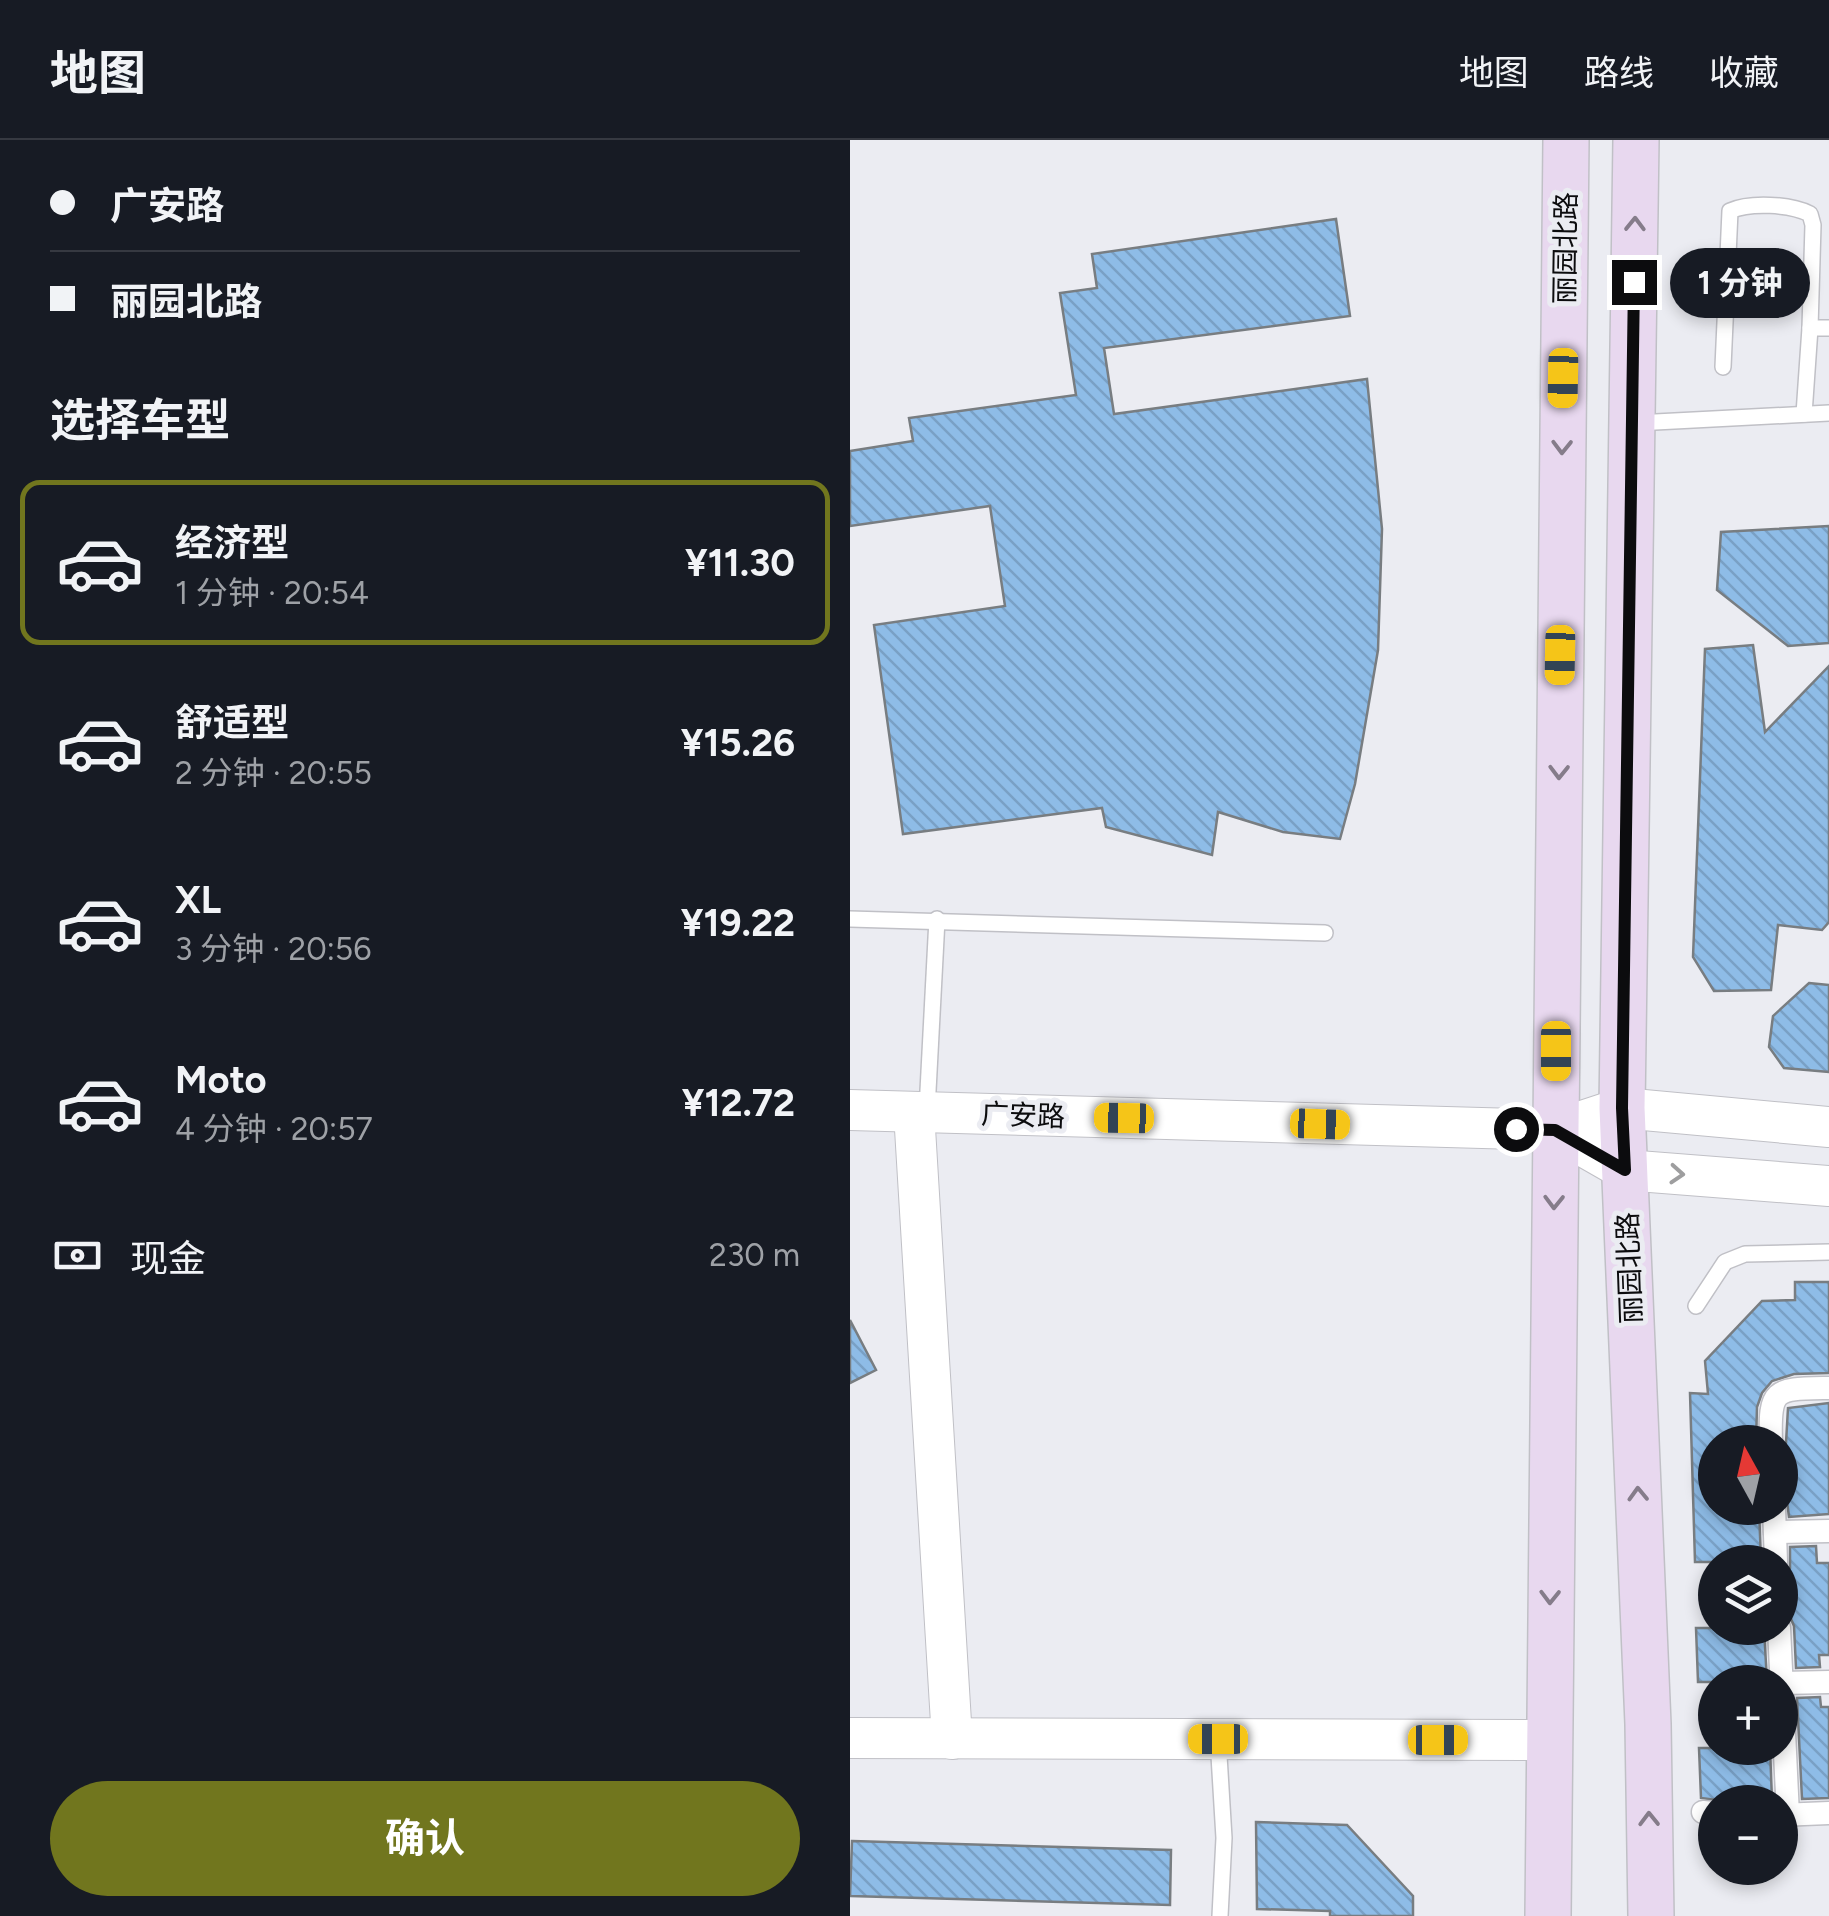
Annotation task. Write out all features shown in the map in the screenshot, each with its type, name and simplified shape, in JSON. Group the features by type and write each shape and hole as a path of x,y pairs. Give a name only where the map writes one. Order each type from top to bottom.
{"main road":[{"name":"丽园北路","path":"1548,1916 1566,140"},
{"name":"丽园北路","path":"1636,140 1622,1108 1648,1724 1651,1916"}],"street":[{"name":"广安路","path":"850,1110 1555,1130 1622,1108 1829,1127"},
{"path":"921,1112 952,1739"},
{"name":"广安路","path":"1555,1130 1625,1170 1829,1186"},
{"path":"1771,1425 1770,1406 1778,1394 1797,1388 1829,1388"},
{"path":"1775,1525 1775,1545"},
{"path":"1775,1532 1829,1531"},
{"path":"1798,1683 1829,1682"},
{"path":"850,1738 1548,1740"},
{"path":"1798,1814 1829,1813"}],"lane":[{"path":"1724,367 1730,211 1742,206 1810,214 1810,328 1804,414"},
{"path":"1810,328 1829,328"},
{"path":"1632,423 1829,413"},
{"path":"850,919 1325,934"},
{"path":"921,1112 937,919"},
{"path":"1696,1306 1724,1262 1745,1254 1829,1252"},
{"path":"1218,1739 1224,1838 1220,1916"}],"building":[{"path":"1336,219 1350,316 1104,348 1114,414 1367,379 1382,529 1378,650 1355,784 1340,839 1283,832 1218,812 1212,855 1106,827 1102,808 903,834 874,625 1005,606 990,506 850,526 850,451 913,441 909,418 1076,395 1060,293 1097,288 1092,254"},
{"path":"1829,526 1829,643 1788,646 1717,590 1721,532"},
{"path":"1753,645 1765,732 1829,666 1829,922 1822,930 1778,925 1771,990 1714,991 1693,957 1705,649"},
{"path":"1809,983 1829,985 1829,1072 1784,1068 1769,1047 1773,1016"},
{"path":"1795,1282 1829,1282 1829,1373 1794,1374 1772,1381 1757,1407 1756,1425 1698,1425 1698,1525 1760,1525 1760,1545 1698,1545 1695,1562 1690,1393 1708,1394 1705,1361 1762,1301 1795,1300"},
{"path":"850,1320 876,1370 850,1383"},
{"path":"1829,1403 1829,1514 1798,1516 1798,1425 1787,1425 1788,1408"},
{"path":"1816,1546 1817,1563 1829,1563 1829,1655 1819,1655 1820,1667 1796,1665 1798,1547"},
{"path":"1696,1628 1698,1645 1765,1645 1766,1665 1698,1665 1698,1682"},
{"path":"1820,1697 1821,1707 1829,1707 1829,1798 1802,1799 1798,1698"},
{"path":"1700,1765 1771,1765 1771,1785 1700,1785"},
{"path":"1256,1822 1347,1825 1413,1896 1413,1916 1330,1916 1330,1911 1257,1909"},
{"path":"852,1841 1171,1850 1170,1905 850,1896"}],"route":[{"path":"1516,1129 1555,1130 1625,1170 1622,1108 1634,282"}]}
